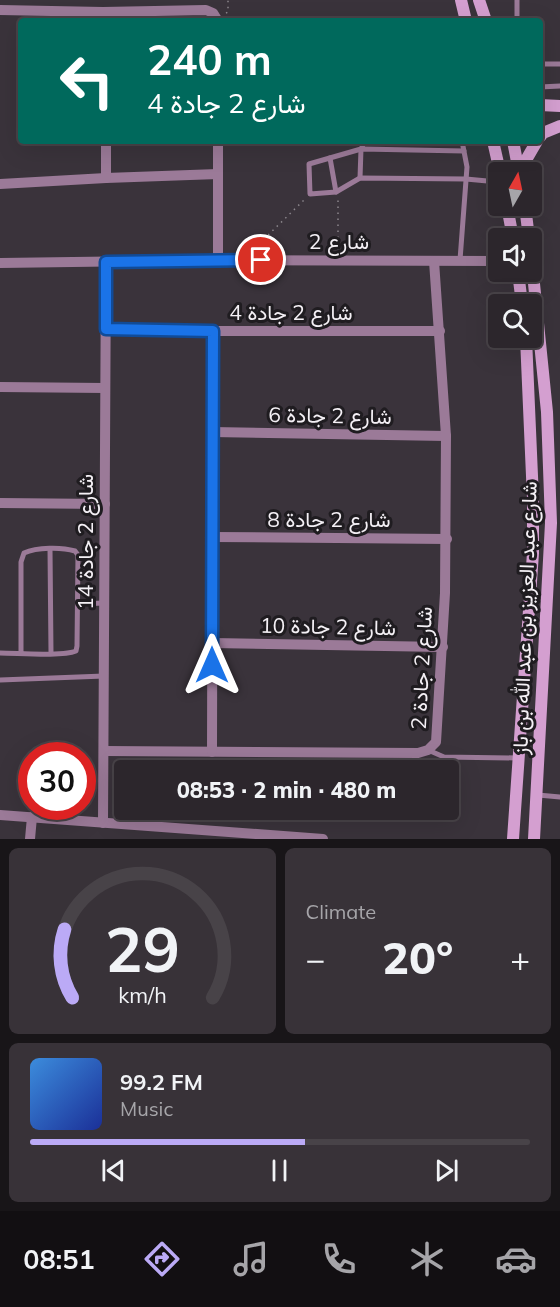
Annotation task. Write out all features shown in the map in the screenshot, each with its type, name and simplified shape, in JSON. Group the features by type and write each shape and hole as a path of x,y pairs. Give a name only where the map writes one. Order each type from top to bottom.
{"street":[{"path":"461,0 465,18"},
{"path":"481,2 485,18"},
{"path":"0,10 103,16 206,10 213,13 217,18"},
{"path":"543,105 560,106"},
{"path":"543,133 560,126"},
{"path":"106,144 106,178"},
{"path":"218,144 218,260"},
{"path":"494,144 498,162"},
{"path":"514,144 517,162"},
{"path":"526,162 535,144"},
{"path":"0,183 218,174"},
{"name":"شارع 2","path":"0,263 218,260 488,261"},
{"name":"شارع 2 جادة 2","path":"104,751 418,753 428,750 436,742 443,647 447,539 446,436 434,261"},
{"name":"شارع 2 جادة 14","path":"103,823 106,262"},
{"name":"شارع عبد العزيز بن عبد الله بن باز","path":"534,282 548,428 549,480 555,523 534,839"},
{"name":"شارع 2 جادة 4","path":"106,329 440,331"},
{"path":"212,752 213,331"},
{"name":"شارع عبد العزيز بن عبد الله بن باز","path":"513,839 533,553 526,348"},
{"path":"527,379 532,389 537,428 541,430 548,428"},
{"path":"0,387 105,388"},
{"name":"شارع 2 جادة 6","path":"212,432 446,436"},
{"path":"531,449 541,448 544,451 549,480"},
{"path":"0,502 105,504"},
{"name":"شارع 2 جادة 8","path":"212,537 447,539"},
{"name":"شارع 2 جادة 10","path":"212,643 443,647"},
{"path":"0,815 18,816"},
{"path":"30,839 32,820"},
{"path":"68,820 323,839"}],"lane":[{"path":"517,0 517,18"},
{"path":"543,64 560,64"},
{"path":"543,87 560,87"},
{"path":"360,178 364,144"},
{"path":"460,260 467,167 463,144"},
{"path":"464,151 362,149 309,164 310,194 337,192 360,178 488,181"},
{"path":"330,158 337,192"},
{"path":"50,549 51,653"},
{"path":"0,653 21,653 51,653 70,653 77,648 78,555 75,551 31,550 22,556 21,653"},
{"path":"78,604 104,603"},
{"path":"0,680 104,676"},
{"path":"428,750 444,757 519,758"},
{"path":"537,795 560,797"}],"path":[{"path":"220,18 228,12 228,0"},
{"path":"337,192 338,260"},
{"path":"261,260 261,242 310,194"}],"route":[{"path":"212,665 213,331 106,329 106,262 261,260"}]}
